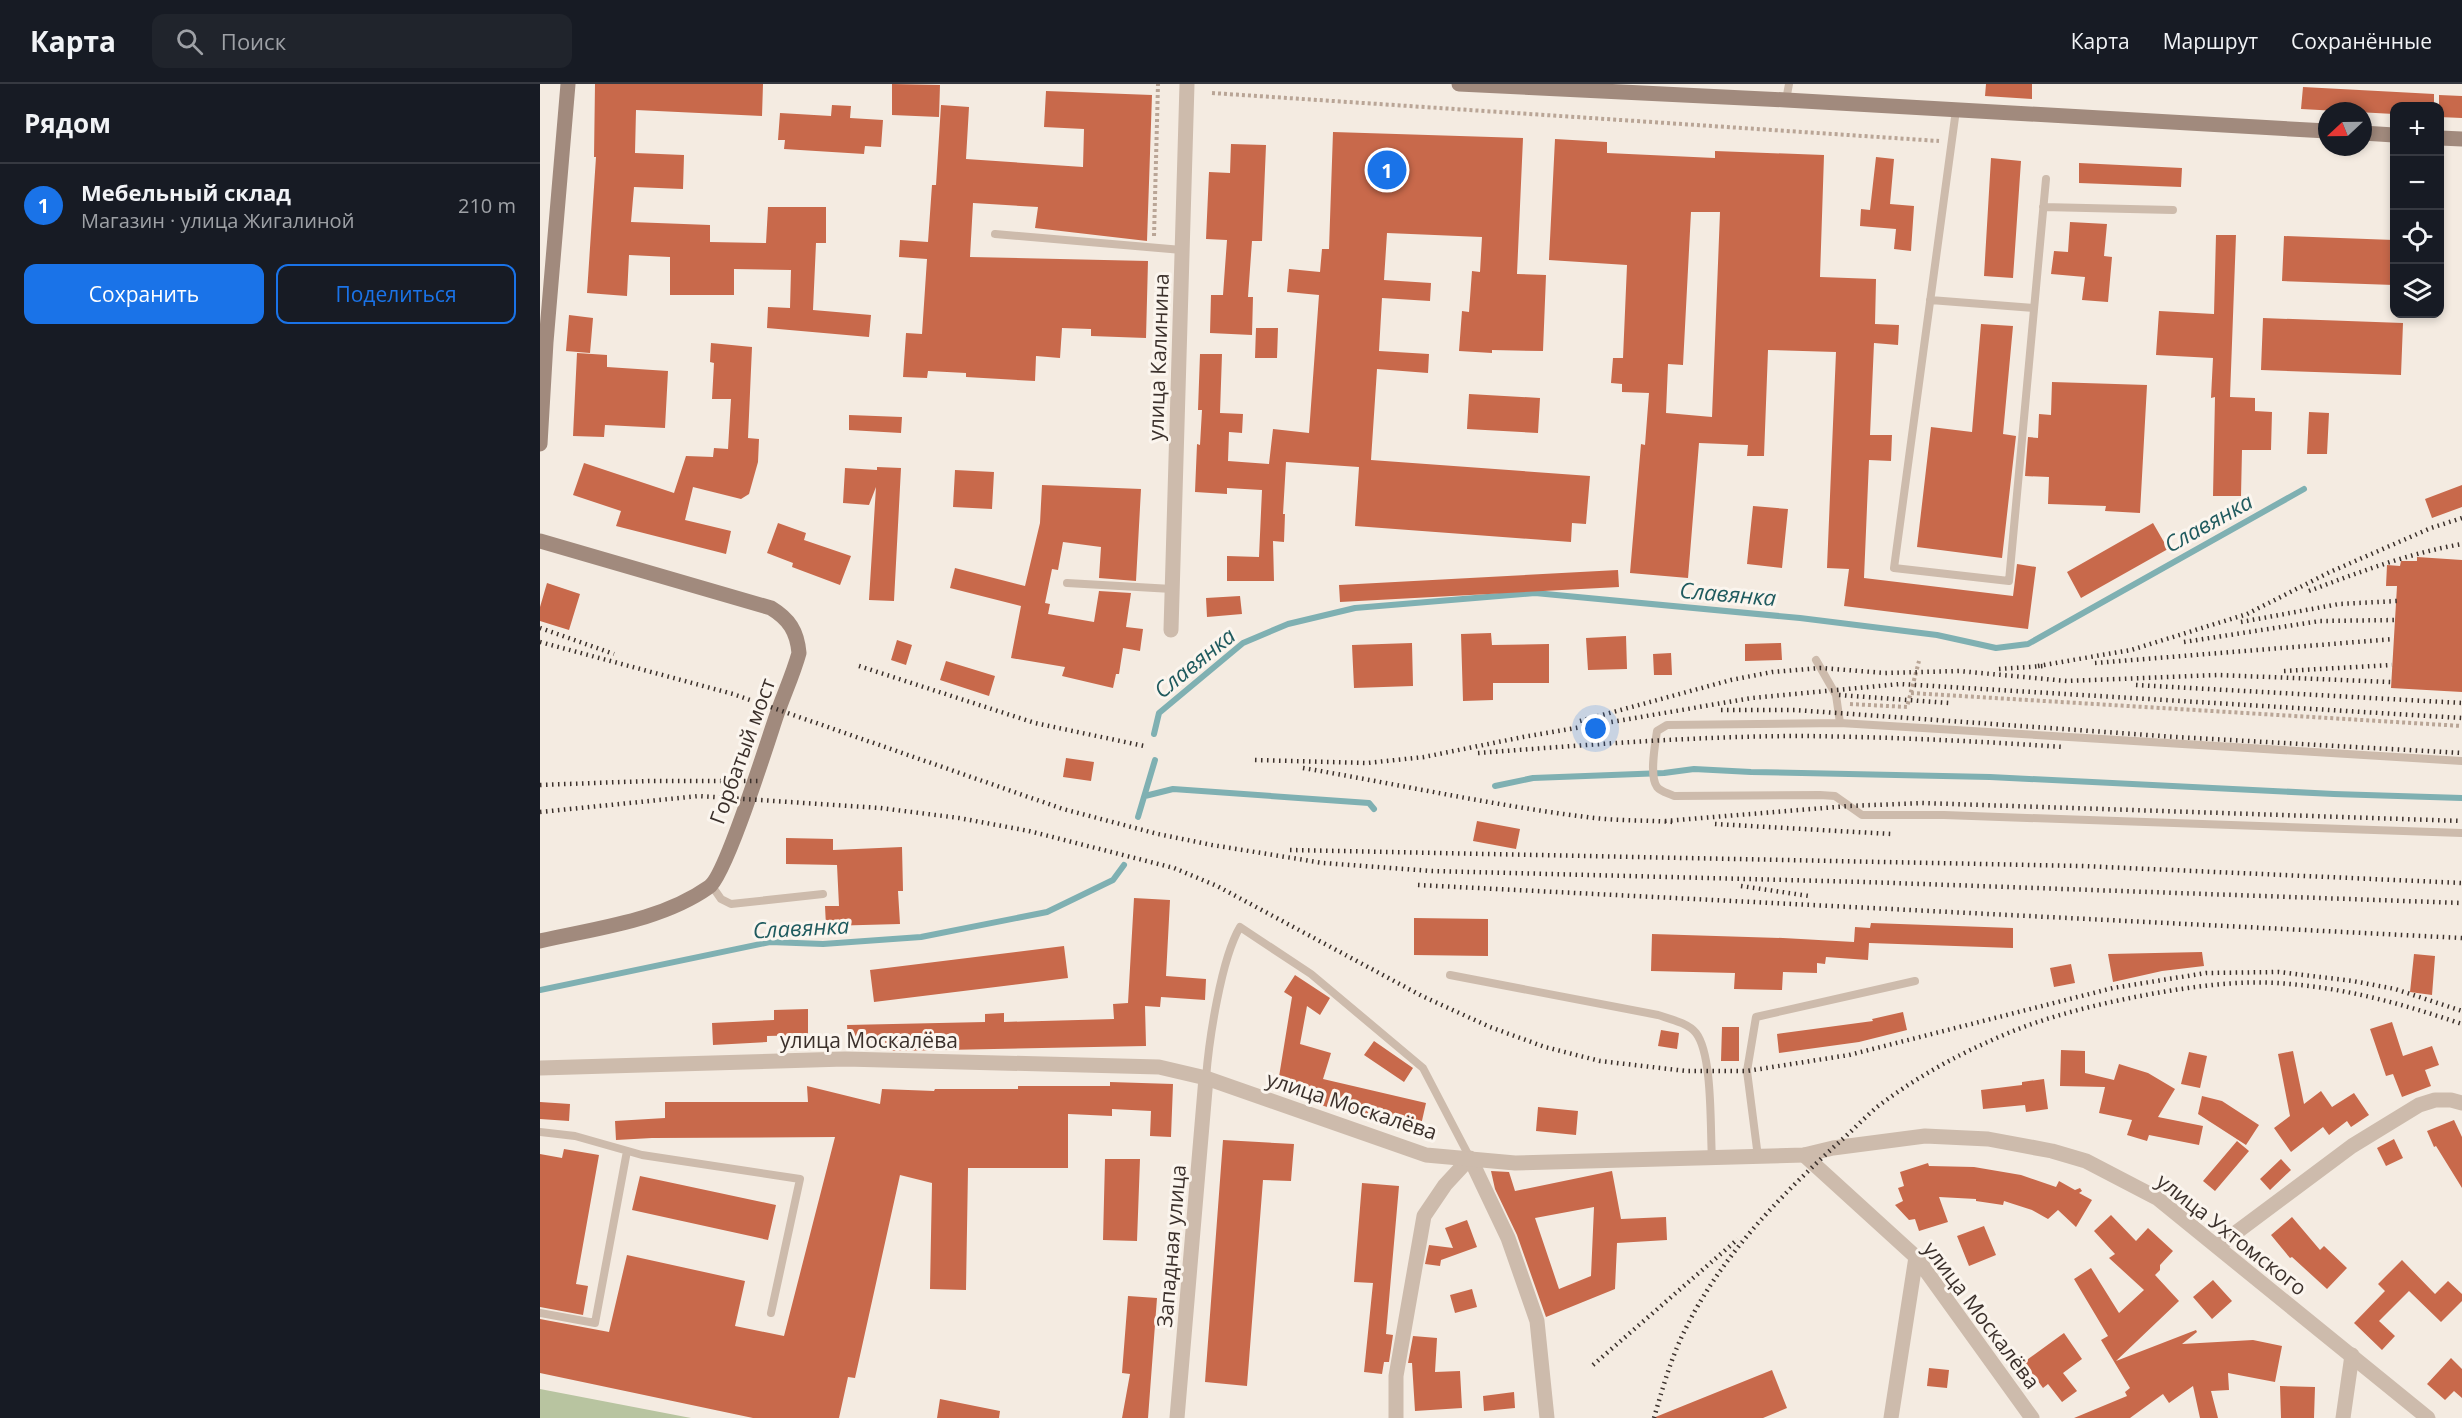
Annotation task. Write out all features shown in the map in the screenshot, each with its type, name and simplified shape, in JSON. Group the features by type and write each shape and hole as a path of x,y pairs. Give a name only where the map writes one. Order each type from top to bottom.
{"main road":[{"path":"540,444 546,342 568,84"},
{"path":"1459,84 2318,130"},
{"path":"2372,134 2390,135"},
{"path":"2444,138 2462,139"},
{"name":"Горбатый мост","path":"540,541 771,608 783,616 795,629 799,653 730,848 712,886"},
{"path":"540,941 638,919 674,906 712,886"}],"street":[{"name":"улица Калинина","path":"1170,630 1187,84"},
{"name":"улица Москалёва","path":"540,1068 845,1059 1159,1067 1206,1078 1425,1155 1515,1163 1804,1155 1916,1257 2032,1418"},
{"name":"Западная улица","path":"1177,1418 1206,1078"},
{"path":"2218,1246 2352,1146 2420,1105 2435,1100 2462,1103"},
{"name":"улица Ухтомского","path":"1804,1155 1833,1148 1925,1136 1988,1139 2052,1151 2086,1161 2157,1198 2428,1418"},
{"path":"1396,1418 1396,1376 1424,1216 1445,1185 1470,1158 1508,1238 1537,1321 1547,1418"},
{"path":"1891,1418 1916,1257"},
{"path":"2343,1418 2352,1355"}],"lane":[{"path":"1786,100 1789,84"},
{"path":"1956,110 1894,568 2009,581 2046,178"},
{"path":"2043,207 2173,210"},
{"path":"995,234 1182,250"},
{"path":"1930,300 2034,308"},
{"path":"1067,583 1172,589"},
{"path":"1816,660 1836,695 1840,723"},
{"path":"2462,761 1840,723 1667,726 1657,731 1654,763 1654,781 1659,789 1674,796 1835,796 1862,815 1944,814 2462,833"},
{"path":"712,886 721,899 731,904 823,894"},
{"path":"1206,1078 1216,1011 1232,941 1240,927 1311,974 1423,1068 1470,1158"},
{"path":"1450,975 1658,1015 1679,1022 1695,1031 1703,1045 1707,1071 1712,1159"},
{"path":"1758,1157 1748,1071 1756,1017 1915,981"},
{"path":"540,1132 575,1136 627,1151 800,1179 771,1313"},
{"path":"540,1313 595,1323 627,1151"}],"path":[{"path":"1154,247 1158,84"},
{"path":"1212,93 1952,142"},
{"path":"1838,703 1907,707 1919,661"},
{"path":"1911,693 2462,726"}],"green space":[{"path":"540,1389 691,1418 540,1418"}],"building":[{"path":"595,84 763,84 762,116 636,110 635,153 684,155 683,189 634,187 631,222 710,225 710,242 766,243 768,207 826,207 826,243 816,243 813,310 871,315 869,337 767,328 768,307 790,308 791,270 734,269 734,295 670,295 670,257 629,255 627,296 587,293 596,157 594,157"},
{"path":"892,84 940,85 939,117 892,115"},
{"path":"1986,84 2032,84 2032,99 1985,96"},
{"path":"2303,87 2434,94 2434,102 2390,102 2390,114 2372,113 2372,102 2318,102 2318,110 2301,109"},
{"path":"1046,91 1152,95 1147,241 1035,228 1038,207 973,203 970,257 1148,261 1146,338 1091,336 1091,329 1062,328 1060,358 1036,356 1035,381 966,377 966,373 928,371 927,378 903,377 906,333 922,334 927,259 899,257 900,240 928,242 932,185 936,185 941,105 969,107 966,159 1083,167 1084,129 1044,127"},
{"path":"2439,95 2462,96 2462,118 2444,117 2444,102 2439,102"},
{"path":"832,105 851,106 850,118 883,120 881,147 865,146 864,154 784,149 785,140 778,140 780,113 831,116"},
{"path":"1333,132 1523,138 1517,274 1546,275 1543,351 1492,350 1492,353 1459,351 1462,311 1469,312 1472,271 1480,272 1482,237 1387,233 1384,280 1431,283 1430,301 1382,298 1379,351 1429,354 1428,373 1377,369 1371,460 1590,476 1586,524 1572,523 1571,542 1355,526 1359,467 1286,462 1284,542 1273,541 1274,581 1227,581 1227,556 1259,557 1262,490 1227,488 1227,494 1195,492 1197,444 1200,445 1202,410 1198,410 1200,354 1222,354 1220,413 1243,414 1242,433 1229,432 1228,461 1269,464 1273,429 1309,433 1319,295 1287,292 1289,269 1320,272 1322,249 1329,249"},
{"path":"1555,139 1607,142 1607,153 1715,158 1715,151 1824,155 1820,277 1876,279 1875,324 1899,325 1898,345 1874,343 1870,435 1892,435 1891,461 1869,460 1864,578 2013,596 2017,564 2036,567 2028,629 1844,606 1849,569 1827,568 1836,352 1768,350 1764,456 1747,456 1748,445 1699,443 1688,578 1630,573 1641,444 1645,445 1649,393 1622,392 1622,384 1611,383 1613,358 1623,358 1627,265 1549,260","holes":["1691,212 1720,212 1712,417 1666,413 1668,364 1683,365"]},
{"path":"1231,144 1266,145 1262,241 1252,241 1248,297 1253,297 1252,335 1210,333 1211,295 1223,295 1227,240 1206,239 1209,172 1230,173"},
{"path":"1876,157 1894,159 1890,204 1914,206 1911,251 1894,249 1896,229 1860,226 1861,209 1870,210"},
{"path":"1991,158 2021,161 2013,278 1984,276"},
{"path":"2079,163 2182,168 2181,187 2079,183"},
{"path":"2070,222 2107,224 2104,256 2112,257 2108,302 2082,300 2085,277 2051,274 2054,251 2068,252"},
{"path":"2216,235 2236,235 2230,397 2255,398 2255,411 2272,412 2271,450 2242,450 2241,496 2213,496 2215,397 2211,398 2213,358 2156,355 2159,311 2214,314"},
{"path":"2284,236 2390,240 2390,285 2282,281"},
{"path":"569,315 593,318 590,353 566,351"},
{"path":"2263,318 2403,323 2401,375 2261,370"},
{"path":"1981,324 2013,326 2003,434 2016,436 2002,558 1917,547 1931,427 1972,432"},
{"path":"1256,328 1278,328 1277,358 1255,358"},
{"path":"711,343 752,347 748,438 759,439 758,462 749,494 741,499 693,487 685,520 731,531 726,554 616,526 621,511 573,495 584,463 674,493 686,456 713,457 714,448 728,449 731,399 712,399 714,363 710,362"},
{"path":"577,353 607,355 607,367 668,371 665,428 605,425 604,437 573,436"},
{"path":"2052,382 2147,385 2140,513 2105,511 2106,506 2048,504 2049,477 2025,476 2028,437 2038,438 2039,414 2051,415"},
{"path":"1469,394 1540,398 1538,433 1467,429"},
{"path":"2309,412 2329,413 2327,454 2307,454"},
{"path":"849,415 902,417 901,433 849,430"},
{"path":"877,467 901,468 894,601 869,600 876,487 869,505 843,503 845,468 877,470"},
{"path":"955,470 994,472 992,509 953,507"},
{"path":"1042,485 1141,489 1136,581 1099,578 1101,547 1063,542 1058,570 1052,569 1045,603 1050,604 1048,614 1094,622 1099,591 1131,593 1126,627 1143,629 1140,651 1123,648 1119,674 1116,674 1113,688 1062,676 1065,667 1011,658 1021,606 950,588 955,568 1025,586 1040,523"},
{"path":"2462,485 2462,507 2432,518 2425,499"},
{"path":"1753,506 1788,509 1782,568 1747,564"},
{"path":"778,523 806,533 804,540 851,556 840,585 792,567 793,563 767,553"},
{"path":"2153,523 2168,549 2081,598 2067,572"},
{"path":"2417,557 2462,560 2462,692 2391,688 2397,586 2386,586 2387,565 2400,566 2401,561 2417,561"},
{"path":"1618,570 1619,587 1340,602 1339,585"},
{"path":"547,583 580,594 569,630 540,621 540,607"},
{"path":"1240,596 1242,614 1207,617 1206,598"},
{"path":"1491,633 1492,645 1549,644 1549,683 1493,683 1493,700 1463,701 1461,634"},
{"path":"1626,636 1627,669 1588,670 1586,638"},
{"path":"897,640 912,645 906,665 891,660"},
{"path":"1412,643 1413,686 1354,688 1352,645"},
{"path":"1781,643 1782,660 1745,661 1745,644"},
{"path":"1671,653 1672,675 1654,675 1653,654"},
{"path":"946,661 995,676 989,696 940,680"},
{"path":"1066,758 1094,762 1091,781 1063,777"},
{"path":"1477,821 1520,829 1516,849 1473,841"},
{"path":"786,838 833,839 833,850 902,847 903,891 898,891 900,924 826,926 825,906 839,906 837,865 786,864"},
{"path":"1134,898 1170,900 1166,976 1206,979 1205,1000 1161,997 1160,1007 1145,1006 1146,1046 896,1051 886,1050 885,1040 848,1042 847,1025 985,1022 985,1014 1004,1013 1004,1022 1114,1019 1113,1004 1128,1003"},
{"path":"1414,918 1488,919 1488,956 1414,955"},
{"path":"1871,923 2013,928 2013,948 1869,943 1868,960 1826,957 1825,964 1817,963 1817,973 1783,972 1782,990 1734,989 1735,973 1651,971 1652,934 1854,942 1855,927 1870,928"},
{"path":"1064,946 1068,978 874,1002 870,970"},
{"path":"2202,952 2204,966 2162,971 2113,982 2108,954"},
{"path":"2414,954 2435,956 2432,995 2410,992"},
{"path":"2071,964 2075,983 2054,987 2050,968"},
{"path":"1295,975 1330,998 1320,1015 1307,1006 1300,1044 1331,1053 1323,1079 1426,1103 1419,1134 1379,1124 1380,1119 1327,1107 1298,1097 1299,1092 1277,1089 1292,997 1284,992"},
{"path":"808,1009 808,1035 767,1036 767,1042 713,1045 712,1023 774,1020 774,1010"},
{"path":"1903,1012 1907,1030 1859,1042 1779,1053 1777,1034 1873,1021 1872,1019"},
{"path":"2392,1022 2403,1056 2432,1046 2439,1065 2425,1070 2431,1086 2402,1097 2393,1074 2386,1076 2370,1029"},
{"path":"1722,1027 1739,1027 1739,1061 1721,1061"},
{"path":"1661,1030 1679,1033 1677,1049 1658,1046"},
{"path":"1374,1041 1413,1068 1404,1082 1364,1055"},
{"path":"2061,1050 2085,1051 2085,1073 2114,1080 2119,1064 2148,1073 2175,1089 2158,1117 2203,1126 2199,1145 2149,1135 2147,1141 2127,1135 2132,1120 2099,1113 2105,1087 2060,1086"},
{"path":"2293,1051 2304,1104 2321,1091 2332,1107 2354,1093 2369,1115 2351,1127 2347,1121 2329,1135 2323,1127 2291,1152 2274,1128 2290,1116 2278,1054"},
{"path":"2189,1052 2207,1056 2200,1088 2181,1084"},
{"path":"2044,1079 2048,1109 2026,1112 2025,1105 1983,1109 1981,1090 2022,1085 2022,1082"},
{"path":"1110,1082 1173,1084 1171,1137 1150,1136 1151,1111 1112,1109 1112,1116 1068,1114 1068,1168 968,1168 966,1290 930,1289 932,1183 900,1175 855,1378 848,1377 839,1418 753,1418 540,1373 540,1319 609,1332 627,1255 745,1281 735,1326 784,1336 835,1137 616,1140 615,1121 665,1118 665,1102 808,1102 807,1086 880,1104 882,1089 934,1091 935,1089 1018,1089 1018,1086 1110,1086"},
{"path":"2202,1096 2222,1101 2259,1125 2246,1145 2198,1114"},
{"path":"540,1102 570,1104 569,1121 540,1119"},
{"path":"1538,1107 1578,1111 1576,1135 1536,1131"},
{"path":"2454,1120 2462,1137 2462,1188 2436,1146 2434,1147 2427,1131"},
{"path":"2394,1139 2403,1158 2386,1166 2377,1148"},
{"path":"1223,1140 1294,1144 1291,1181 1263,1180 1247,1386 1205,1382"},
{"path":"2237,1141 2249,1151 2215,1191 2203,1181"},
{"path":"564,1149 599,1155 576,1284 588,1286 583,1315 540,1307 540,1154 562,1158"},
{"path":"1105,1159 1140,1159 1137,1241 1103,1240"},
{"path":"2281,1159 2291,1170 2270,1190 2260,1179"},
{"path":"1928,1163 1929,1166 1974,1167 2021,1175 2056,1187 2059,1181 2075,1190 2080,1188 2082,1191 2079,1193 2092,1200 2076,1227 2058,1210 2048,1219 2032,1210 2004,1201 2003,1205 1976,1201 1976,1199 1939,1197 1948,1222 1919,1231 1915,1219 1909,1220 1895,1205 1903,1201 1898,1188 1904,1186 1900,1172"},
{"path":"1491,1171 1509,1172 1515,1191 1612,1171 1621,1219 1666,1217 1667,1240 1617,1243 1615,1289 1546,1317 1517,1235 1495,1189","holes":["1594,1207 1591,1276 1559,1289 1535,1218"]},
{"path":"640,1176 776,1205 768,1240 632,1210"},
{"path":"1362,1183 1399,1186 1386,1334 1393,1335 1389,1362 1384,1362 1382,1374 1364,1372 1373,1283 1354,1282"},
{"path":"2111,1215 2136,1241 2148,1228 2173,1251 2160,1265 2160,1270 2155,1275 2179,1301 2116,1361 2196,1330 2197,1332 2182,1344 2253,1340 2282,1346 2275,1382 2228,1373 2229,1390 2211,1391 2218,1418 2200,1418 2193,1386 2169,1403 2163,1394 2130,1418 2074,1418 2127,1396 2125,1392 2130,1388 2101,1340 2108,1336 2074,1279 2091,1268 2119,1313 2144,1290 2109,1258 2115,1254 2094,1231"},
{"path":"2292,1217 2320,1250 2324,1246 2347,1268 2327,1289 2292,1257 2290,1258 2271,1235"},
{"path":"1467,1220 1477,1247 1441,1260 1440,1266 1425,1264 1429,1245 1453,1248 1445,1228"},
{"path":"1984,1226 1996,1255 1969,1266 1957,1236"},
{"path":"2402,1260 2435,1294 2448,1281 2462,1294 2462,1301 2441,1322 2409,1291 2379,1321 2395,1336 2382,1350 2354,1323 2385,1291 2378,1284"},
{"path":"2213,1280 2232,1301 2212,1319 2193,1297"},
{"path":"1472,1289 1477,1307 1455,1313 1450,1295"},
{"path":"1128,1296 1157,1298 1148,1418 1122,1418 1130,1374 1122,1373"},
{"path":"2064,1333 2082,1359 2063,1373 2077,1391 2062,1402 2048,1384 2043,1388 2024,1362"},
{"path":"1413,1336 1437,1338 1435,1372 1460,1371 1462,1408 1415,1411 1412,1363 1408,1363"},
{"path":"2451,1358 2462,1369 2462,1398 2454,1391 2445,1400 2427,1384"},
{"path":"1929,1368 1949,1370 1947,1388 1927,1386"},
{"path":"1772,1370 1787,1408 1763,1418 1653,1418"},
{"path":"2280,1386 2315,1387 2314,1418 2281,1418"},
{"path":"1514,1392 1515,1408 1484,1411 1483,1396"},
{"path":"940,1399 1000,1411 999,1418 937,1418"}],"waterway":[{"name":"Славянка","path":"1154,734 1159,713 1243,643 1288,624 1355,608 1535,593 1800,618 1937,635 1996,648 2028,644 2304,489"},
{"name":"Славянка","path":"1138,817 1155,760"},
{"path":"1495,786 1533,778 1664,773 1694,769 1990,777 2462,798"},
{"path":"1145,796 1173,789 1369,803 1374,809"},
{"name":"Славянка","path":"540,990 770,942 823,944 921,937 1047,912 1113,880 1124,865"}],"railway":[{"path":"2038,666 2131,650 2247,614 2330,572 2431,528 2462,518"},
{"path":"2309,591 2404,558 2462,544"},
{"path":"2241,622 2339,604 2397,601"},
{"path":"2184,642 2320,621 2396,620"},
{"path":"540,628 614,654"},
{"path":"2095,663 2394,639"},
{"path":"540,642 733,694 1063,809 1158,834 1323,863 1432,871 1865,882 2462,903"},
{"path":"2284,671 2392,665"},
{"path":"859,666 1035,723 1144,746"},
{"path":"1999,669 2044,666"},
{"path":"1580,721 1731,680 1772,672 1821,668 1885,673 1959,671 2067,681 2218,675 2391,682"},
{"path":"1255,760 1367,763 1424,757 1523,737 1752,698 1900,684 2462,718"},
{"path":"2136,685 2462,703"},
{"path":"1839,695 1949,703"},
{"path":"1721,710 1795,710 2176,737 2462,753"},
{"path":"1478,753 1763,736 1901,738 2063,747"},
{"path":"1303,768 1550,812 1608,819 1673,822"},
{"path":"540,785 649,781 759,781"},
{"path":"540,812 699,796 880,808 959,818 1029,831 1174,868 1217,886 1422,996 1490,1027 1545,1047 1600,1061 1686,1071 1747,1071 1849,1055 2113,988 2206,973 2279,972 2353,981 2395,989 2462,1011"},
{"path":"1665,821 1848,806 1922,803 2462,821"},
{"path":"1715,824 1891,834"},
{"path":"1290,850 2082,866 2462,883"},
{"path":"1418,885 2462,938"},
{"path":"1741,886 1809,896"},
{"path":"1654,1418 1679,1342 1698,1305 1751,1231 1792,1187 1877,1107 1946,1062 2026,1026 2083,1009 2158,993 2233,983 2312,986 2399,1004 2462,1024"},
{"path":"1593,1365 1738,1239"}],"place":[{"name":"Мебельный склад","path":"1387,170"}]}
